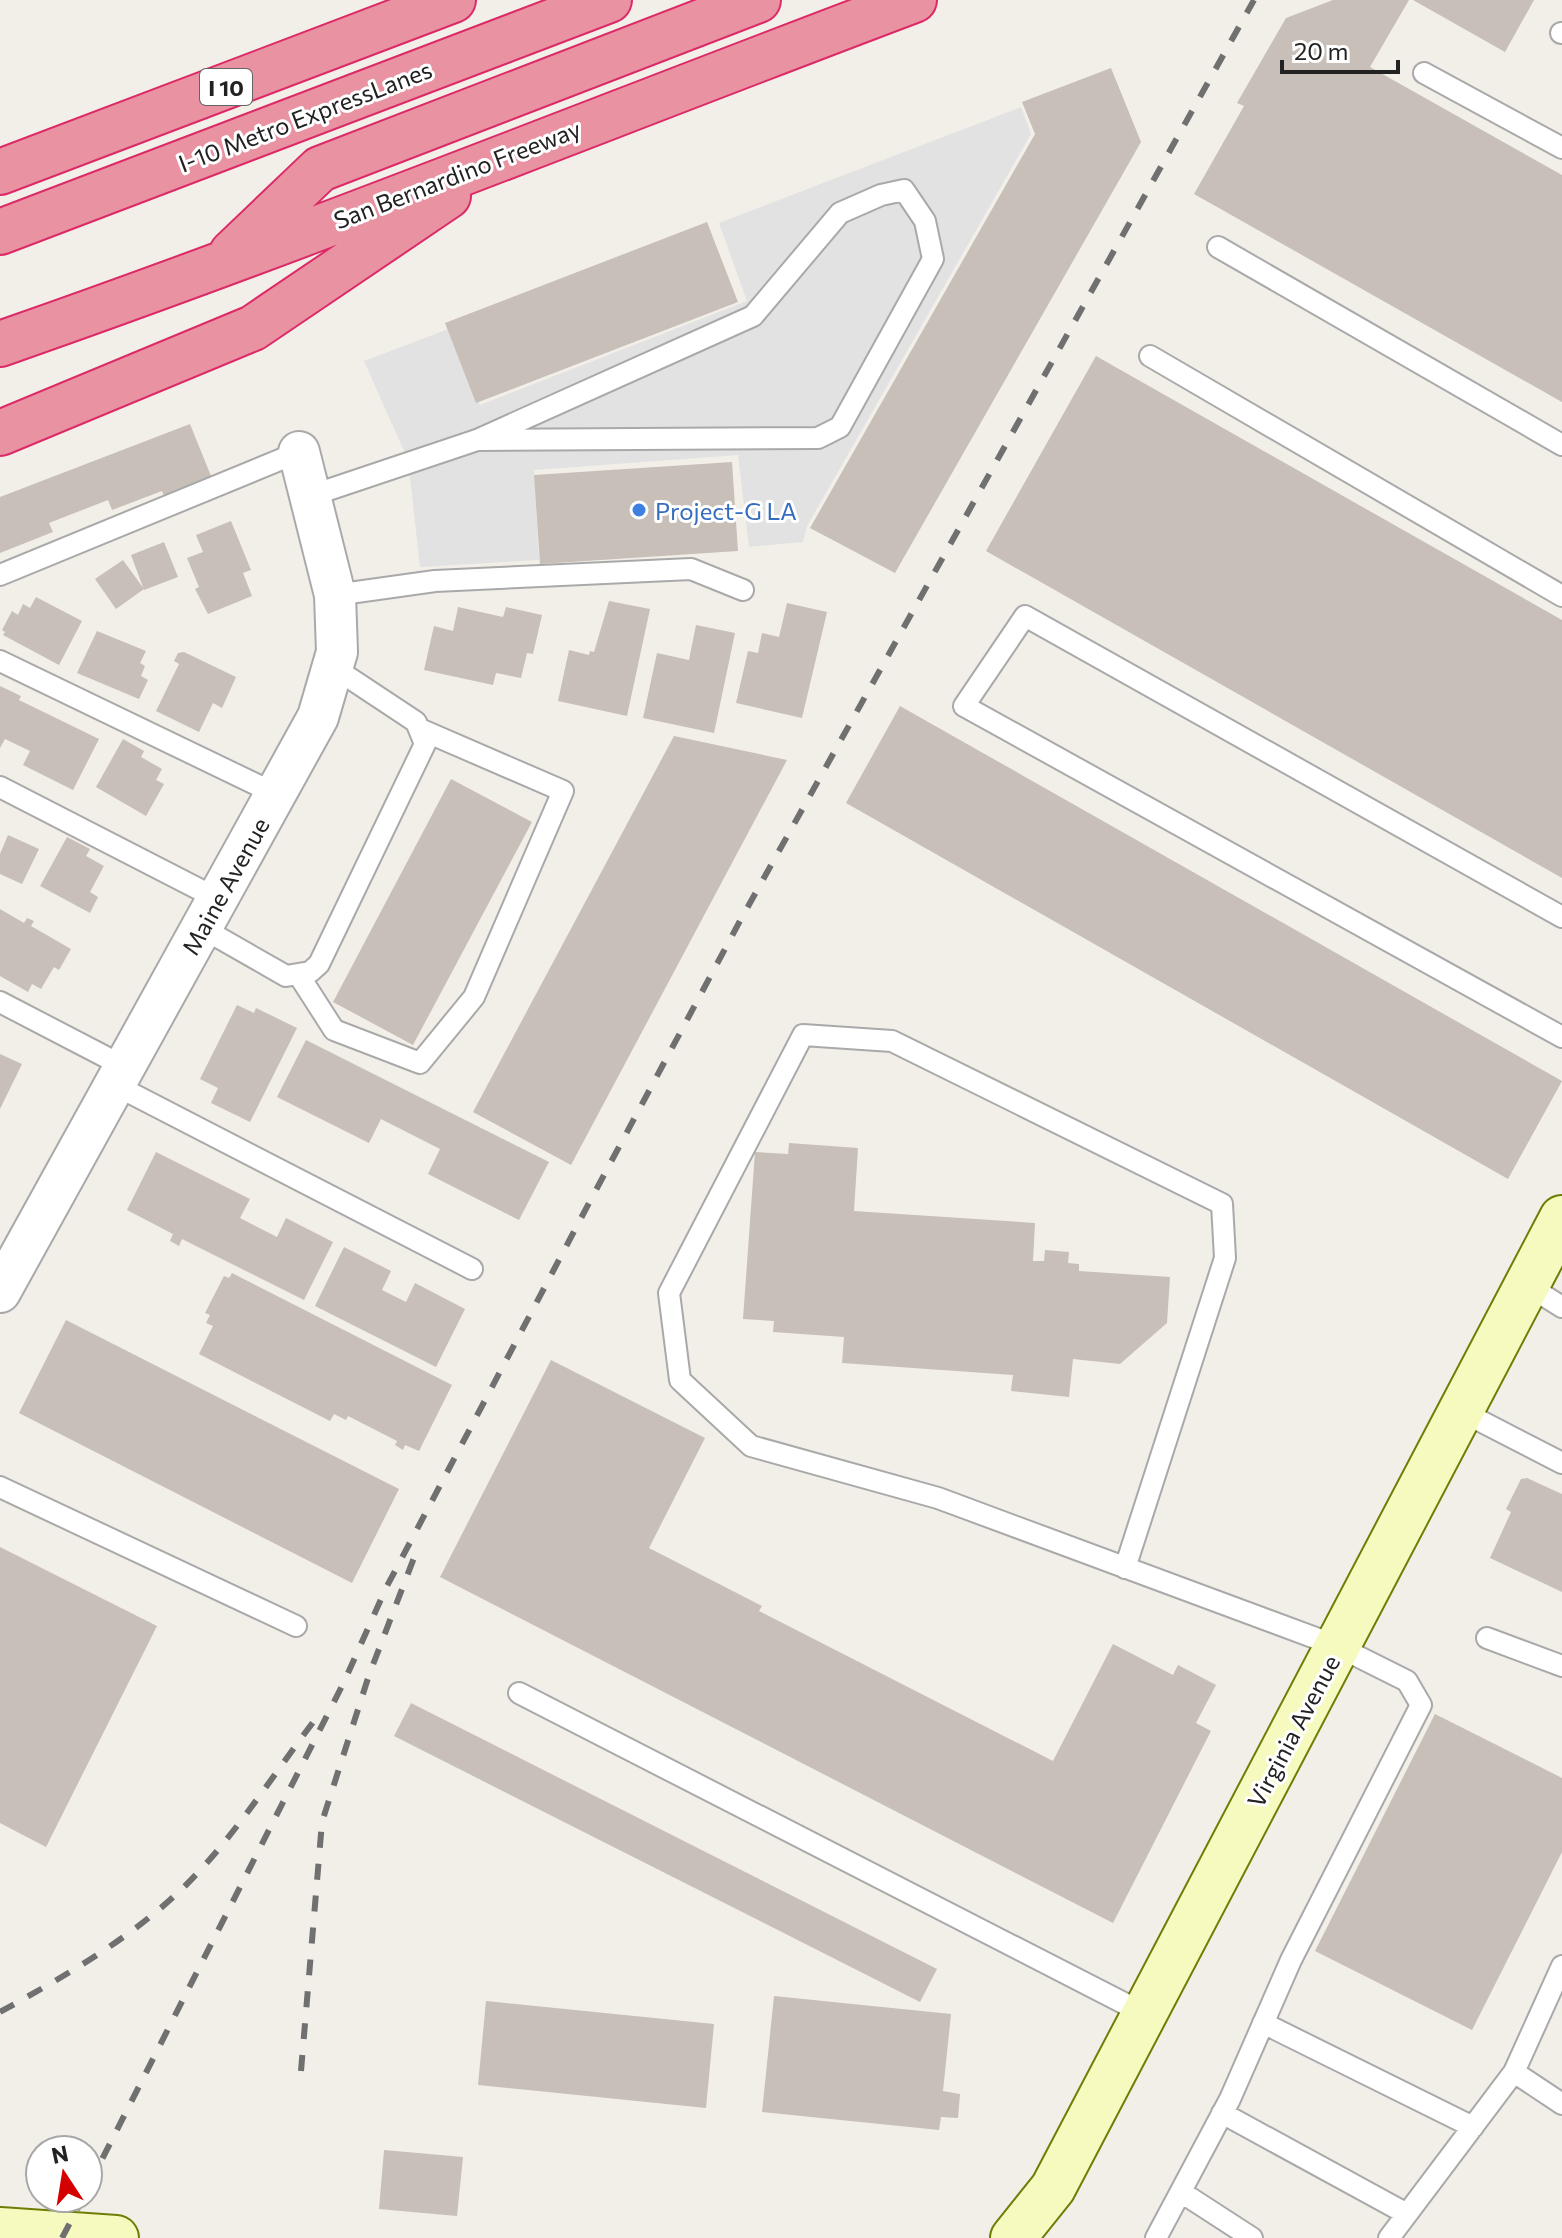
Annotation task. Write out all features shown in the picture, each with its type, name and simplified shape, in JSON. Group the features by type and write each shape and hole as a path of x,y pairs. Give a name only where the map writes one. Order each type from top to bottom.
{"highway":[{"name":"I 10","path":"0,172 453,0"},
{"name":"I-10 Metro ExpressLanes","path":"0,232 609,0"},
{"path":"216,268 320,169 758,0"},
{"name":"San Bernardino Freeway","path":"0,344 216,268 515,150 914,0"},
{"path":"0,433 253,328 515,150"}],"street":[{"name":"Maine Avenue","path":"0,1292 12,1241 120,1076 318,717 337,652 335,595 299,452"},
{"name":"Virginia Avenue","path":"1013,2238 1053,2188 1461,1411 1544,1296 1562,1218"},
{"path":"0,2230 116,2238"}],"lane":[{"path":"1424,73 1562,148"},
{"path":"310,496 477,440 753,316 840,213 881,195 904,190 925,221 933,259 840,427 818,438 477,440"},
{"path":"1218,247 1562,445"},
{"path":"1150,356 1562,596"},
{"path":"0,575 299,452"},
{"path":"335,595 435,581 691,569 743,590"},
{"path":"1562,917 1025,616 964,706 1562,1037"},
{"path":"0,661 276,794"},
{"path":"0,787 210,913 286,976 310,972 319,964 425,744 422,730 416,722 333,667"},
{"path":"298,974 334,1030 420,1063 474,997 563,791 422,730"},
{"path":"0,1002 120,1076 472,1269"},
{"path":"1125,1568 1225,1258 1222,1204 892,1041 803,1035 669,1293 680,1380 751,1446 938,1498 1125,1568 1337,1646 1407,1681 1421,1705 1291,1960 1222,2113 1156,2238"},
{"path":"1461,1411 1562,1463"},
{"path":"0,1487 296,1626"},
{"path":"1487,1638 1562,1666"},
{"path":"519,1693 1145,2014"},
{"path":"1389,2238 1514,2072 1562,1966"},
{"path":"1263,2023 1473,2127"},
{"path":"1514,2072 1562,2104"},
{"path":"1222,2113 1407,2214"},
{"path":"1181,2192 1252,2238"}],"shaded area":[{"path":"1021,107 1031,134 807,526 803,542 749,547 738,455 534,470 539,560 420,567 408,460 364,361 451,328 480,405 747,301 719,223"}],"building":[{"path":"1333,0 1409,0 1370,67 1562,175 1562,402 1194,194 1244,106 1237,103 1286,18"},
{"path":"1413,0 1534,0 1505,52"},
{"path":"1111,68 1141,142 895,573 810,528 1035,134 1022,102"},
{"path":"707,222 738,302 476,403 445,323"},
{"path":"1096,356 1562,620 1562,878 986,551"},
{"path":"190,424 213,481 165,499 162,491 112,510 108,500 49,523 53,532 0,553 0,497"},
{"path":"732,462 738,551 540,564 534,475"},
{"path":"231,521 251,570 243,573 252,596 208,614 195,589 199,587 187,558 203,552 196,535"},
{"path":"164,542 178,577 144,590 131,555"},
{"path":"123,560 144,589 116,609 95,579"},
{"path":"36,597 82,621 59,665 3,635 5,632 2,630 12,611 18,615 23,604 30,608"},
{"path":"609,601 650,609 627,716 558,701 569,650 589,655 590,651 594,652"},
{"path":"787,603 827,612 802,718 736,703 748,651 758,653 762,633 779,637"},
{"path":"458,607 503,617 506,607 542,615 533,654 527,653 521,678 496,673 493,685 424,670 434,626 453,631"},
{"path":"696,625 735,633 714,733 643,718 657,653 689,660"},
{"path":"97,631 146,651 140,663 145,666 141,676 148,680 139,699 77,673"},
{"path":"184,652 236,677 222,708 213,703 199,732 156,711 179,664 174,661 178,653"},
{"path":"0,686 21,696 19,700 99,739 73,790 23,765 30,751 5,739 0,748"},
{"path":"900,706 1562,1081 1508,1179 846,803"},
{"path":"674,736 787,760 571,1165 473,1112"},
{"path":"123,739 144,751 141,757 162,769 156,780 164,784 146,816 96,787"},
{"path":"451,779 532,822 413,1045 333,1002"},
{"path":"8,835 39,849 22,884 0,874 0,854"},
{"path":"67,837 90,849 86,856 104,866 90,892 98,897 90,913 40,886"},
{"path":"0,909 24,923 27,918 34,921 31,926 71,949 59,970 54,967 41,989 32,984 28,992 0,976"},
{"path":"237,1005 254,1013 256,1008 297,1028 250,1122 211,1103 218,1088 200,1079"},
{"path":"306,1040 549,1162 519,1220 428,1174 440,1149 381,1119 369,1143 277,1097"},
{"path":"0,1054 22,1064 0,1109"},
{"path":"789,1143 858,1148 854,1211 1035,1223 1033,1261 1044,1261 1045,1250 1069,1252 1068,1263 1079,1264 1079,1271 1170,1277 1167,1323 1120,1364 1073,1359 1069,1397 1011,1391 1013,1375 842,1363 844,1337 773,1332 774,1321 743,1319 755,1152 788,1154"},
{"path":"156,1152 250,1199 240,1218 277,1237 286,1218 333,1242 304,1300 182,1239 179,1246 170,1241 173,1234 127,1210"},
{"path":"344,1247 391,1271 382,1290 406,1302 415,1283 465,1309 436,1367 315,1306"},
{"path":"232,1273 452,1385 419,1451 405,1445 403,1450 395,1445 397,1441 348,1416 346,1420 334,1414 330,1421 199,1354 213,1326 206,1323 210,1315 205,1313 224,1276 229,1278"},
{"path":"66,1320 399,1489 352,1583 19,1413"},
{"path":"551,1360 705,1438 649,1548 762,1606 759,1611 1053,1761 1113,1644 1173,1675 1178,1665 1216,1685 1196,1723 1211,1731 1113,1923 440,1577"},
{"path":"1527,1478 1562,1494 1562,1592 1490,1558 1511,1512 1506,1509 1521,1479"},
{"path":"0,1547 157,1626 46,1847 0,1823"},
{"path":"411,1703 937,1969 920,2002 394,1736"},
{"path":"1435,1714 1562,1778 1562,1852 1472,2030 1315,1951"},
{"path":"774,1996 951,2014 943,2091 960,2094 958,2118 941,2117 939,2130 762,2112"},
{"path":"486,2001 714,2024 706,2108 478,2085"},
{"path":"384,2150 463,2157 457,2216 379,2209"}],"railway":[{"path":"104,2155 344,1682 386,1588 589,1203 741,919 1254,0"},
{"path":"301,2071 322,1822 369,1675 417,1550"},
{"path":"0,2012 121,1939 186,1885 238,1825 317,1717"},
{"path":"62,2238 75,2214"}],"place":[{"name":"Project-G LA","path":"639,510"}]}
